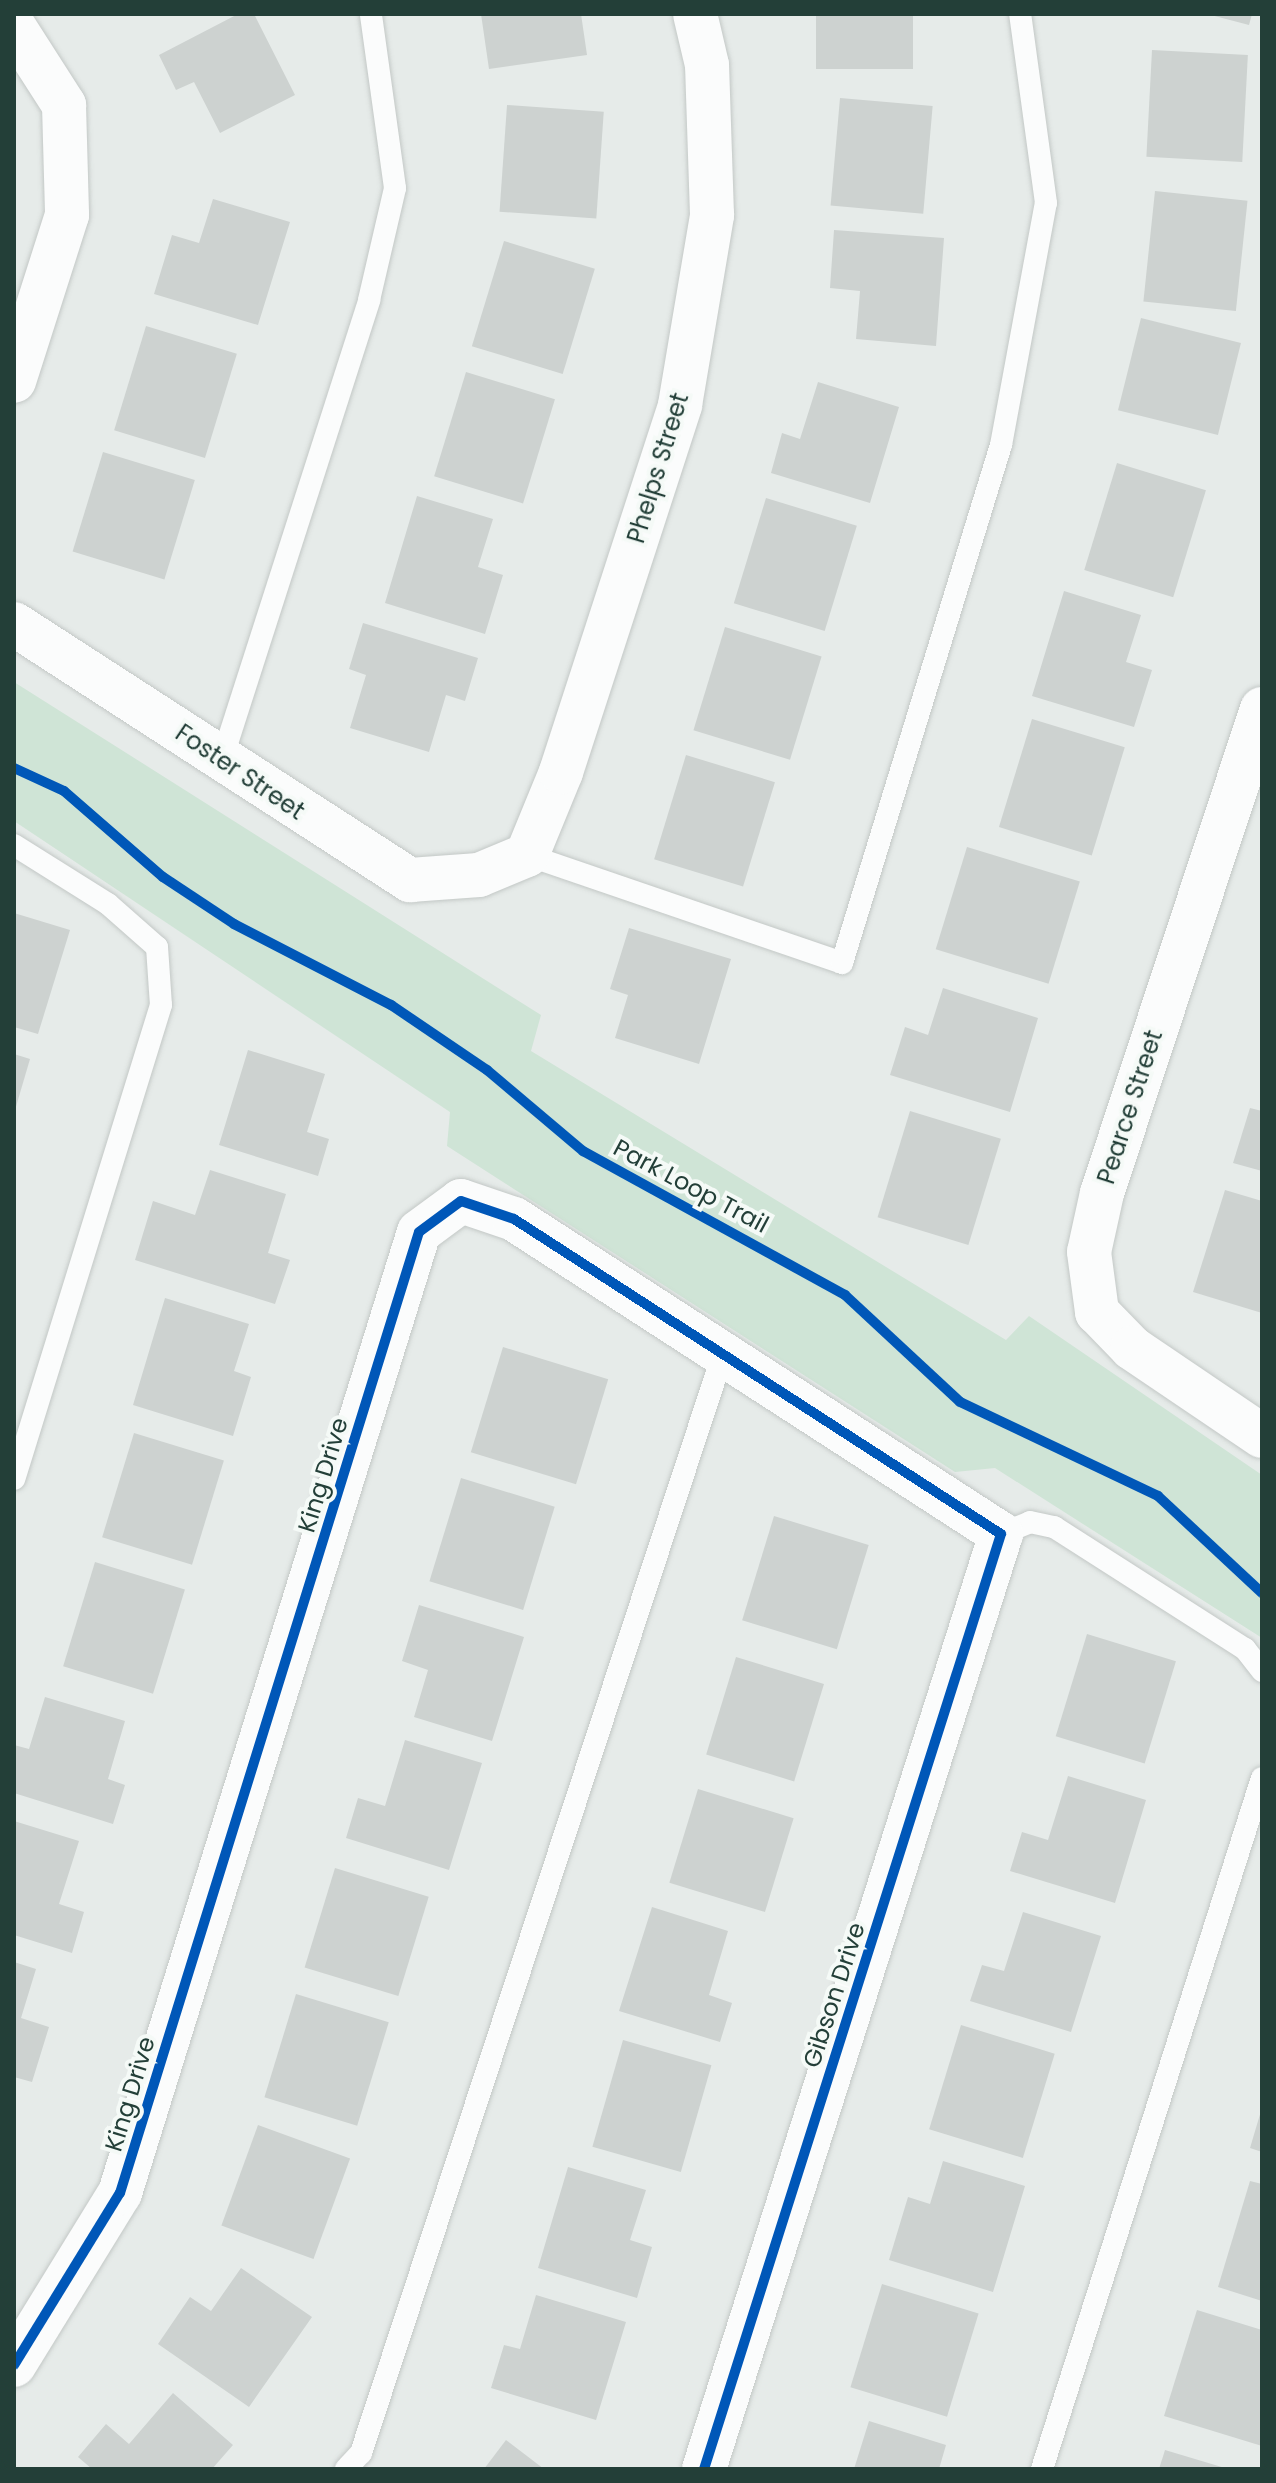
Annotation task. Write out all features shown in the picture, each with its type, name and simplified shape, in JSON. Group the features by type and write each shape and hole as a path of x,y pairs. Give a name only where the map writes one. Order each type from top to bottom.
{"street":[{"name":"Phelps Street","path":"527,855 561,772 680,405 712,215 707,65 695,14"},
{"path":"14,27 64,105 67,215 14,381"},
{"name":"Foster Street","path":"14,624 410,880 479,875 527,855"},
{"name":"Pearce Street","path":"1262,709 1102,1193 1089,1252 1097,1312 1132,1348 1262,1436"},
{"name":"King Drive","path":"14,2365 120,2193 419,1232 461,1201 514,1219 722,1357 1001,1534"},
{"name":"Gibson Drive","path":"704,2469 1001,1534"}],"lane":[{"path":"222,759 369,300 395,188 371,14"},
{"path":"527,855 842,963 1001,445 1046,203 1020,14"},
{"path":"14,845 108,904 157,947 161,1005 14,1479"},
{"path":"346,2469 361,2453 722,1357"},
{"path":"1001,1534 1030,1522 1054,1527 1245,1649 1262,1671"},
{"path":"1042,2469 1262,1778"}],"green space":[{"path":"14,682 541,1015 531,1051 1006,1340 1029,1316 1262,1475 1262,1638 995,1468 955,1472 447,1146 450,1112 14,821"}],"building":[{"path":"238,14 254,14 295,95 220,133 194,82 176,90 159,55"},
{"path":"481,14 581,14 587,55 489,69"},
{"path":"816,14 913,14 913,69 816,69"},
{"path":"1207,14 1252,14 1249,25"},
{"path":"1152,50 1248,55 1242,162 1146,157"},
{"path":"840,98 933,106 923,214 831,206"},
{"path":"507,105 604,112 596,219 500,212"},
{"path":"1155,191 1247,201 1236,311 1143,301"},
{"path":"213,199 290,222 258,325 154,294 172,235 199,243"},
{"path":"834,230 944,238 936,346 856,339 860,291 830,288"},
{"path":"504,241 595,269 563,374 472,346"},
{"path":"1141,318 1241,343 1218,435 1118,410"},
{"path":"146,326 237,354 205,458 114,430"},
{"path":"466,372 555,399 523,503 434,476"},
{"path":"818,382 899,407 870,503 771,473 782,433 800,439"},
{"path":"103,452 195,480 164,580 73,551"},
{"path":"1117,463 1206,490 1173,597 1084,570"},
{"path":"417,496 493,519 478,567 503,575 485,634 385,603"},
{"path":"766,498 857,526 825,631 734,603"},
{"path":"1064,591 1141,615 1126,662 1152,670 1134,727 1032,696"},
{"path":"363,623 478,658 465,701 446,695 429,752 350,728 366,675 349,669"},
{"path":"725,627 822,657 790,760 693,730"},
{"path":"1032,719 1125,747 1092,855 999,827"},
{"path":"686,755 775,782 743,886 654,859"},
{"path":"967,847 1080,881 1049,984 936,949"},
{"path":"14,913 70,930 38,1034 14,1027"},
{"path":"629,928 731,959 699,1064 615,1038 628,995 610,989"},
{"path":"943,988 1038,1018 1010,1112 890,1075 905,1027 928,1035"},
{"path":"248,1050 325,1074 307,1132 329,1139 318,1176 219,1145"},
{"path":"14,1054 30,1059 15,1110 14,1110"},
{"path":"1250,1108 1262,1111 1262,1171 1233,1163"},
{"path":"910,1111 1001,1139 968,1245 878,1217"},
{"path":"210,1170 286,1194 268,1253 290,1260 275,1304 135,1260 153,1201 195,1215"},
{"path":"1225,1190 1262,1201 1262,1313 1193,1292"},
{"path":"165,1298 249,1324 234,1371 251,1377 233,1436 133,1405"},
{"path":"503,1347 608,1379 576,1484 471,1452"},
{"path":"134,1433 224,1460 192,1565 102,1537"},
{"path":"461,1478 555,1507 523,1610 429,1581"},
{"path":"774,1516 869,1545 837,1649 742,1620"},
{"path":"95,1562 185,1589 153,1694 63,1666"},
{"path":"419,1605 524,1637 492,1741 414,1717 428,1670 402,1661"},
{"path":"1087,1634 1176,1661 1145,1764 1056,1736"},
{"path":"736,1657 824,1684 794,1781 706,1755"},
{"path":"45,1697 125,1721 108,1779 125,1785 113,1824 14,1793 14,1745 29,1749"},
{"path":"405,1740 482,1763 449,1870 346,1838 358,1798 385,1806"},
{"path":"1068,1776 1146,1800 1115,1903 1010,1871 1022,1832 1048,1840"},
{"path":"698,1789 794,1818 765,1912 669,1883"},
{"path":"14,1821 79,1841 59,1904 84,1912 72,1953 14,1935"},
{"path":"335,1868 429,1897 398,1996 305,1967"},
{"path":"652,1907 728,1931 709,1995 732,2003 720,2042 619,2011"},
{"path":"1023,1912 1101,1936 1071,2032 970,2001 982,1965 1004,1971"},
{"path":"14,1962 36,1969 21,2018 49,2027 32,2082 14,2077"},
{"path":"296,1994 389,2022 357,2126 264,2097"},
{"path":"961,2025 1055,2054 1023,2158 929,2129"},
{"path":"623,2040 711,2065 681,2172 592,2147"},
{"path":"1262,2111 1262,2152 1250,2148"},
{"path":"258,2125 350,2159 313,2259 221,2226"},
{"path":"943,2161 1025,2186 993,2292 889,2260 908,2197 930,2204"},
{"path":"568,2167 646,2190 630,2240 652,2247 637,2298 538,2268"},
{"path":"1250,2181 1262,2184 1262,2301 1218,2287"},
{"path":"241,2268 312,2317 249,2407 158,2344 190,2297 211,2311"},
{"path":"882,2284 979,2314 947,2417 850,2387"},
{"path":"536,2295 626,2322 596,2420 491,2388 504,2345 520,2349"},
{"path":"1197,2310 1262,2330 1262,2446 1164,2416"},
{"path":"173,2393 233,2445 212,2469 92,2469 78,2457 106,2424 129,2444"},
{"path":"869,2421 946,2445 939,2469 854,2469"},
{"path":"506,2440 544,2469 484,2469"},
{"path":"1165,2450 1225,2468 1225,2469 1159,2469"}],"cycle path":[{"name":"Park Loop Trail","path":"14,768 64,791 163,877 234,924 391,1005 487,1070 583,1151 845,1295 960,1402 1158,1496 1262,1593"},
{"path":"14,2365 120,2193 419,1232 461,1201 514,1219 1001,1534 704,2469"}]}
